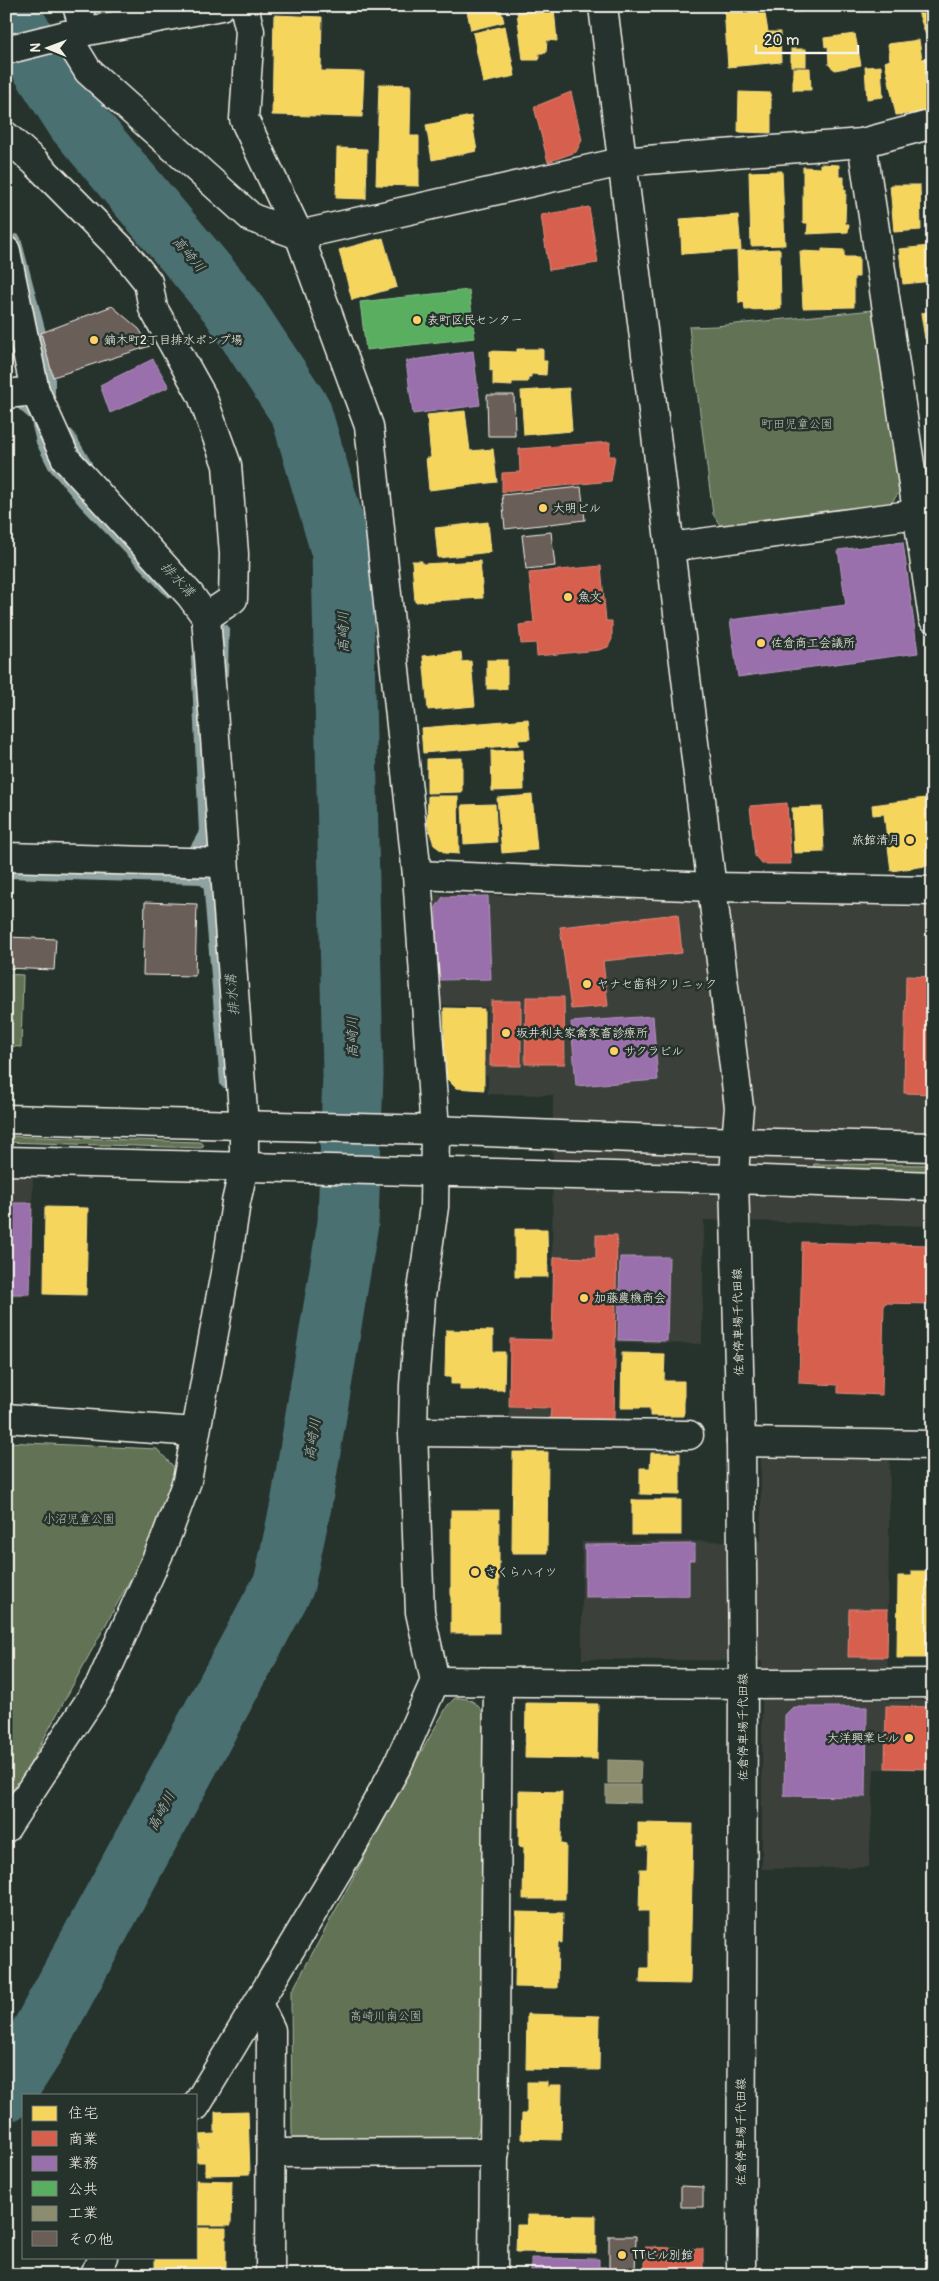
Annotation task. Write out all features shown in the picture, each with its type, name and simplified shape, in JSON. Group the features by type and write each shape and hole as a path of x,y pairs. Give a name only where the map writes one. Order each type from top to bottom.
{"street":[{"path":"6,50 76,24 221,6"},
{"path":"198,2103 353,1846 398,1764 435,1681 420,1612 413,1432 414,1384 420,1307 434,1207 436,1172 435,1130 417,875 369,426 299,235 244,119 250,31 244,6"},
{"name":"佐倉停車場千代田線","path":"603,6 739,1107 734,1179 741,1442 744,1684 740,2275"},
{"path":"76,24 88,71 252,218 299,235 621,162 862,143 933,124"},
{"path":"6,136 36,162 123,250 148,282 153,308 202,396 227,465 234,554 233,599 206,617"},
{"path":"862,143 933,618"},
{"path":"6,251 36,391 66,459 190,595 206,617 244,1126 244,1167 236,1202 187,1481 168,1532 100,1685 6,1828"},
{"path":"6,394 36,391"},
{"path":"670,547 917,514"},
{"path":"6,857 223,864"},
{"path":"417,875 713,887 933,891"},
{"path":"6,1119 435,1130 736,1142 933,1147"},
{"path":"6,1161 734,1179 933,1186"},
{"path":"6,1418 195,1432"},
{"path":"413,1432 688,1435"},
{"path":"741,1442 933,1445"},
{"path":"435,1681 744,1684 933,1683"},
{"path":"494,2275 498,1682"},
{"path":"258,2004 271,2030 270,2275"},
{"path":"271,2153 495,2152"},
{"path":"93,2275 103,2258"}],"shaded area":[{"path":"434,894 933,907 933,1226 704,1220 702,1344 616,1342 614,1420 509,1419 510,1338 552,1338 553,1095 488,1094 488,1075 485,1075 487,1007 437,1005"},
{"path":"6,1166 33,1166 31,1296 6,1296"},
{"path":"761,1445 890,1445 887,1701 933,1700 933,1770 874,1769 869,1867 762,1869 762,1661 582,1659 582,1542 761,1541"}],"green space":[{"name":"町田児童公園","path":"873,310 902,489 888,507 723,530 713,514 689,327"},
{"path":"6,974 23,975 21,1047 6,1046"},
{"path":"6,1136 200,1142 204,1145 201,1148 6,1142"},
{"path":"814,1164 933,1165 933,1172 813,1169"},
{"name":"小沼児童公園","path":"6,1442 157,1449 185,1479 6,1808"},
{"name":"高崎川南公園","path":"455,1698 472,1701 484,1714 480,2126 474,2142 298,2141 292,2137 291,1993 417,1759 448,1705"}],"building: 住宅":[{"path":"466,6 500,6 504,22 471,30"},
{"path":"786,6 813,6 813,11 787,13"},
{"path":"916,6 933,6 933,32 926,35"},
{"path":"554,8 557,41 547,40 546,53 539,53 539,60 523,60 517,12"},
{"path":"724,8 764,8 768,32 780,32 781,62 728,67"},
{"path":"274,15 322,17 321,71 364,72 362,117 272,115"},
{"path":"505,26 515,76 483,83 473,33"},
{"path":"855,34 861,65 835,70 829,65 828,46 825,47 824,38"},
{"path":"919,40 922,59 927,58 925,83 933,82 933,112 896,115 885,62 890,60 888,44"},
{"path":"791,49 806,49 806,66 791,66"},
{"path":"881,66 883,97 867,99 865,67"},
{"path":"793,68 810,68 811,90 793,90"},
{"path":"379,84 411,85 410,136 419,136 419,186 376,185"},
{"path":"739,92 771,93 771,133 738,132"},
{"path":"471,116 477,151 432,160 426,125"},
{"path":"337,148 367,149 366,199 336,198"},
{"path":"820,164 839,165 839,177 844,177 844,189 846,190 845,224 849,224 848,232 807,234 808,223 803,223 803,167 820,168"},
{"path":"782,171 785,245 751,246 749,172"},
{"path":"890,185 920,185 921,230 894,232"},
{"path":"738,215 741,250 682,254 680,219"},
{"path":"383,238 397,287 352,300 339,250"},
{"path":"930,246 933,281 903,284 899,249"},
{"path":"780,249 781,309 745,310 744,302 739,303 737,251"},
{"path":"822,249 844,250 844,257 859,257 859,277 854,277 854,307 803,308 800,251 822,252"},
{"path":"933,311 933,338 925,339 921,313"},
{"path":"517,349 543,349 543,361 547,361 546,375 531,374 531,377 528,377 528,382 512,382 512,386 493,385 493,370 490,371 490,351 517,352"},
{"path":"569,388 572,431 524,435 521,391"},
{"path":"465,411 470,451 493,449 497,482 429,490 426,458 431,458 427,415"},
{"path":"488,522 491,552 438,558 435,528"},
{"path":"412,561 422,561 422,564 480,561 483,598 415,602"},
{"path":"461,652 462,662 471,661 475,706 428,710 423,656"},
{"path":"487,660 507,660 507,689 487,689"},
{"path":"528,719 530,739 518,740 519,745 423,753 421,728"},
{"path":"523,750 524,790 492,791 491,751"},
{"path":"462,758 462,792 427,793 427,759"},
{"path":"532,795 537,850 502,853 497,798"},
{"path":"428,796 458,796 459,854 445,853 434,845 427,823"},
{"name":"旅館清月","path":"933,797 933,865 891,871 884,814 873,815 872,805"},
{"path":"495,804 497,842 464,844 462,805"},
{"path":"822,807 824,852 794,853 792,808"},
{"path":"444,1008 484,1009 484,1090 456,1088 445,1077"},
{"path":"45,1207 88,1208 86,1295 44,1294"},
{"path":"515,1229 547,1229 548,1277 515,1277"},
{"path":"446,1330 493,1331 493,1352 505,1352 504,1390 460,1390 460,1384 451,1384 451,1377 445,1377"},
{"path":"622,1353 665,1354 664,1381 684,1381 684,1416 650,1416 650,1408 621,1408"},
{"path":"513,1452 548,1452 547,1553 512,1553"},
{"path":"651,1453 680,1453 680,1495 640,1494 640,1468 650,1468"},
{"path":"632,1500 681,1500 681,1535 632,1535"},
{"name":"さくらハイツ","path":"451,1510 499,1510 499,1633 451,1633"},
{"path":"912,1571 933,1571 933,1658 897,1658 898,1576 912,1576"},
{"path":"526,1703 598,1704 597,1759 525,1758"},
{"path":"519,1791 562,1792 561,1844 566,1845 565,1899 523,1899 524,1847 519,1846"},
{"path":"638,1823 693,1824 690,1984 640,1983 641,1968 649,1968 649,1911 639,1911 640,1869 647,1869 648,1846 638,1846"},
{"path":"516,1912 563,1913 562,1943 558,1942 557,1988 515,1987"},
{"path":"527,2014 600,2016 599,2070 526,2069"},
{"path":"527,2082 547,2082 547,2087 550,2087 550,2085 562,2085 561,2140 521,2139 522,2114 527,2114"},
{"path":"248,2111 250,2174 205,2175 205,2162 198,2162 200,2135 215,2134 215,2112"},
{"path":"198,2180 232,2181 231,2225 198,2225"},
{"path":"527,2215 596,2216 596,2253 516,2252 517,2225 527,2225"},
{"path":"198,2228 226,2228 226,2275 155,2275 155,2258 198,2258"}],"building: 商業":[{"path":"571,92 582,140 576,152 548,162 534,107"},
{"path":"589,207 598,263 549,270 541,215"},
{"path":"610,442 609,456 615,456 611,481 502,492 502,473 520,472 519,449"},
{"name":"魚文","path":"601,566 606,621 612,621 612,639 608,647 599,650 537,656 536,643 521,644 519,625 534,623 529,573"},
{"path":"787,803 791,864 762,864 755,856 750,806"},
{"name":"ヤナセ歯科クリニック","path":"678,914 682,953 603,961 608,1006 571,1009 560,927"},
{"path":"906,976 933,977 933,1094 904,1093"},
{"path":"526,997 564,997 565,1064 525,1064"},
{"name":"坂井利夫家禽家畜診療所","path":"491,1001 521,1001 521,1066 490,1066"},
{"name":"加藤農機商会","path":"596,1235 617,1235 614,1420 550,1419 551,1408 509,1407 510,1339 552,1340 554,1257 596,1258"},
{"path":"802,1242 932,1245 931,1304 884,1303 882,1395 838,1393 838,1385 799,1383"},
{"path":"849,1609 888,1609 887,1657 848,1657"},
{"name":"大洋興業ビル","path":"886,1706 933,1707 933,1769 885,1768"},
{"path":"645,2247 703,2249 703,2275 645,2275"}],"building: 業務":[{"path":"473,351 480,405 413,414 406,361"},
{"path":"153,359 169,387 110,413 100,385"},
{"path":"903,542 918,653 738,677 730,620 846,605 838,550"},
{"path":"488,896 491,979 437,980 436,907 443,897"},
{"name":"サクラビル","path":"653,1016 658,1080 576,1086 571,1022"},
{"path":"6,1203 32,1203 30,1294 6,1294"},
{"path":"620,1257 669,1257 667,1341 618,1340"},
{"path":"695,1544 695,1560 689,1560 689,1596 585,1597 585,1545"},
{"path":"793,1707 867,1707 866,1797 784,1796 785,1715"},
{"path":"531,2258 599,2259 599,2267 606,2267 606,2275 531,2275"}],"building: 公共":[{"name":"表町区民センター","path":"469,290 475,338 366,350 360,302"}],"building: 工業":[{"path":"608,1760 641,1761 640,1783 608,1783"},
{"path":"606,1785 641,1785 641,1803 606,1802"}],"building: その他":[{"name":"鏑木町2丁目排水ポンプ場","path":"112,306 139,329 150,346 53,377 41,333"},
{"path":"487,395 514,395 515,436 488,436"},
{"name":"大明ビル","path":"581,487 585,520 505,529 502,495"},
{"path":"551,532 555,566 526,569 522,535"},
{"path":"145,902 197,904 195,976 143,975"},
{"path":"8,937 56,939 54,970 6,968"},
{"path":"681,2186 703,2187 703,2207 681,2207"},
{"name":"TTビル別館","path":"609,2236 636,2236 635,2275 609,2275"}],"waterway":[{"name":"高崎川","path":"6,10 77,121 230,304 301,412 342,553 353,1074 348,1223 301,1505 284,1584 33,2049 6,2091"},
{"name":"排水溝","path":"16,239 50,367 50,396 52,403"},
{"path":"197,304 219,291"},
{"name":"排水溝","path":"6,333 10,358"},
{"name":"排水溝","path":"12,403 19,403 35,417 41,442 53,466 84,503 170,593"},
{"name":"排水溝","path":"69,434 87,464"},
{"name":"排水溝","path":"223,674 224,629"},
{"name":"排水溝","path":"184,853 192,853 204,833 196,657"},
{"name":"排水溝","path":"204,833 225,1083"},
{"name":"排水溝","path":"6,873 201,879 208,885"}],"place":[{"name":"表町区民センター","path":"417,320"},
{"name":"鏑木町2丁目排水ポンプ場","path":"94,340"},
{"name":"大明ビル","path":"543,508"},
{"name":"魚文","path":"568,597"},
{"name":"佐倉商工会議所","path":"761,643"},
{"name":"旅館清月","path":"910,840"},
{"name":"ヤナセ歯科クリニック","path":"587,984"},
{"name":"坂井利夫家禽家畜診療所","path":"506,1033"},
{"name":"サクラビル","path":"614,1051"},
{"name":"加藤農機商会","path":"584,1298"},
{"name":"さくらハイツ","path":"475,1572"},
{"name":"大洋興業ビル","path":"909,1738"},
{"name":"TTビル別館","path":"622,2255"}]}
